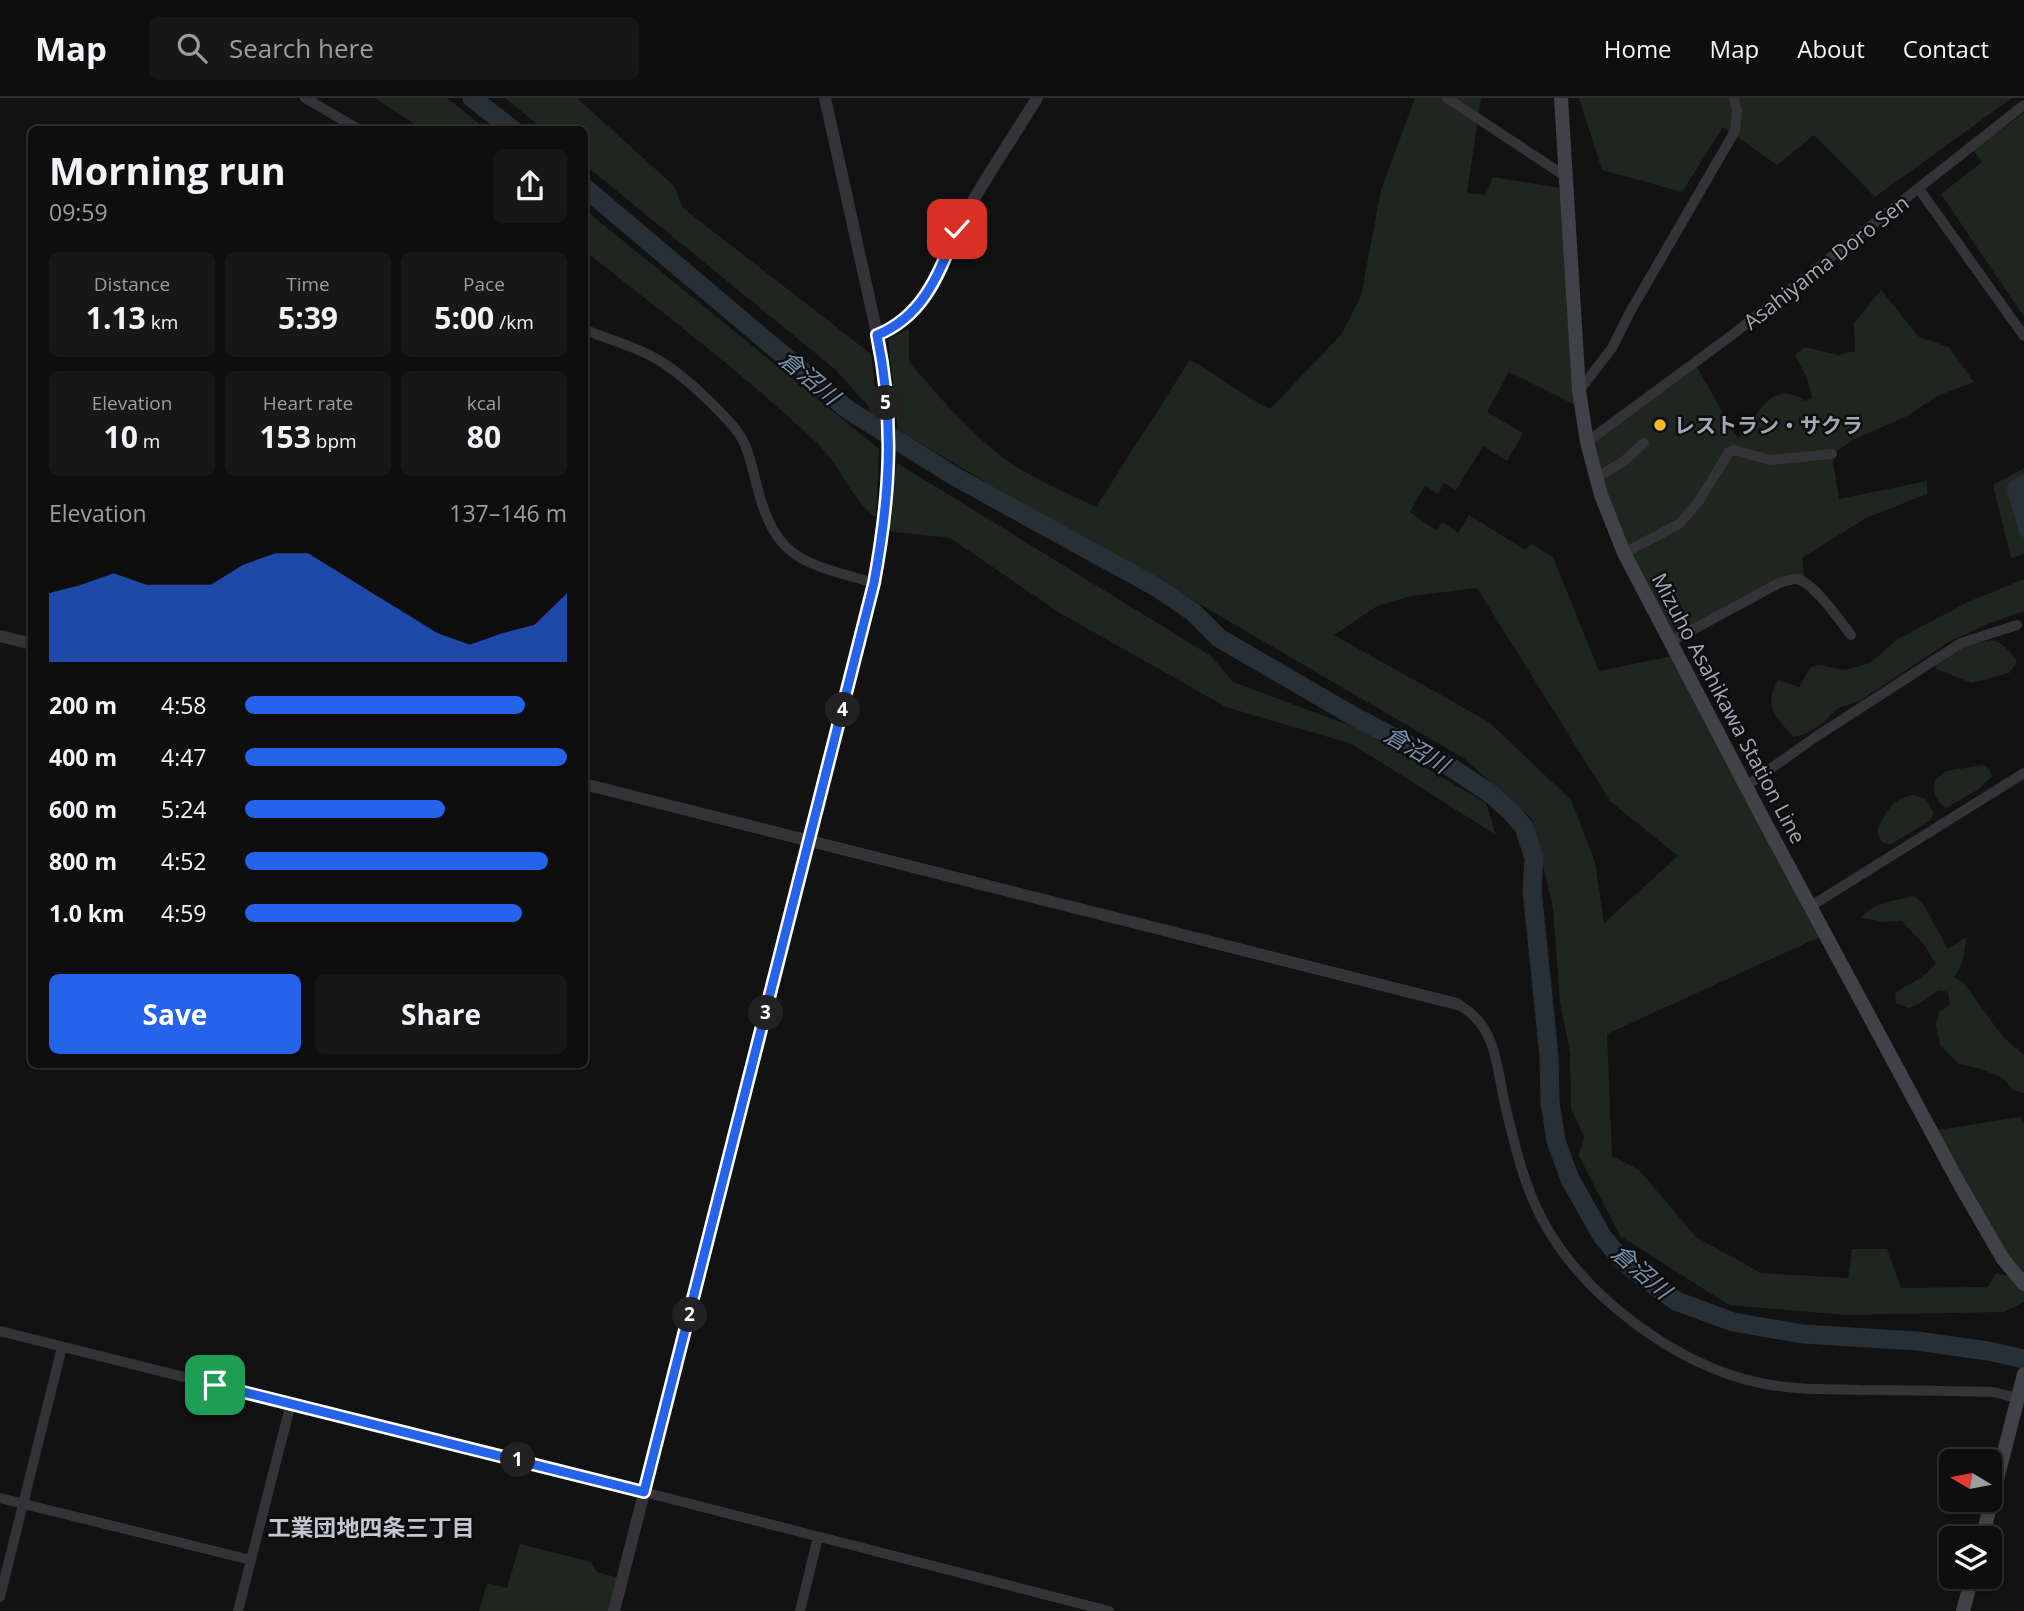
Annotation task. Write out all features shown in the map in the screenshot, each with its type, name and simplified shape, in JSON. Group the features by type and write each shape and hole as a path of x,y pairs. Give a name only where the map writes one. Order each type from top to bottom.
{"main road":[{"name":"Mizuho Asahikawa Station Line","path":"1561,98 1579,391 1596,478 1623,553 1960,1185 2003,1259 2024,1284"},
{"path":"1985,1526 2023,1378"},
{"path":"1964,1611 1969,1589"}],"street":[{"path":"305,98 353,126"},
{"path":"614,1611 874,583 887,504 890,448 884,379 877,335 825,98"},
{"path":"877,335 906,319 924,300 957,229 1037,98"},
{"path":"1447,98 1565,176"},
{"path":"1579,391 1612,348 1735,131 1737,111 1734,98"},
{"path":"1919,189 2024,105"},
{"name":"Asahiyama Doro Sen","path":"1587,442 1736,332 1919,189 2024,337"},
{"path":"588,331 659,360 738,433 748,450 760,501 768,520 790,554 807,563 874,583"},
{"path":"1596,478 1624,461 1644,443"},
{"path":"1623,553 1679,524 1699,501 1729,452 1734,450 1770,460 1832,454"},
{"path":"1670,642 1779,583 1796,579 1805,582 1816,592 1851,635"},
{"path":"1746,786 1817,736 1961,643 2017,625"},
{"path":"0,636 28,642"},
{"path":"1811,905 2024,773"},
{"path":"588,785 1457,1004 1471,1011 1490,1037 1513,1139 1526,1182 1542,1219 1584,1280 1650,1334 1700,1363 1760,1383 1802,1389 1993,1392 2017,1398"},
{"path":"0,1331 1110,1611"},
{"path":"0,1597 62,1347"},
{"path":"238,1611 291,1404"},
{"path":"0,1498 251,1560"},
{"path":"800,1611 818,1537"},
{"path":"1055,1611 1058,1598"}],"shaded area":[{"path":"375,98 447,98 482,126 417,126"},
{"path":"505,98 577,98 674,186 683,208 871,354 879,418 836,370 588,167 588,126 539,126"},
{"path":"1415,98 1481,98 1467,193 1485,195 1493,177 1566,189 1581,408 1509,372 1487,412 1523,433 1507,461 1483,446 1456,490 1444,483 1438,494 1425,485 1410,512 1437,531 1442,522 1458,533 1469,515 1525,550 1531,544 1553,557 1599,671 1677,655 1826,934 1607,1034 1612,1156 1639,1170 1696,1237 1761,1273 1848,1278 1852,1249 1887,1249 1901,1288 1988,1287 1996,1273 2017,1278 1931,1131 2020,1117 2024,1122 2024,1302 2004,1312 1844,1315 1729,1305 1620,1236 1579,1156 1584,1136 1571,1109 1570,1053 1560,1001 1553,908 1532,819 1465,759 898,430 888,339 909,329 909,362 973,431 1019,468 1096,507 1190,360 1270,409 1341,335 1361,296 1381,190","holes":["1477,588 1610,801 1678,856 1604,923 1595,862 1571,800 1489,722 1334,635 1377,606 1411,596"]},
{"path":"1579,98 2012,98 1875,197 1814,135 1777,165 1723,127 1682,192 1602,170"},
{"path":"2024,113 2024,317 1941,194 1982,162 1973,150"},
{"path":"588,212 879,449 876,518 859,501 817,443 703,344 588,253"},
{"path":"1881,290 1919,337 1949,347 1974,382 1937,396 1907,416 1855,439 1832,454 1839,499 1927,481 1927,494 1866,518 1802,558 1805,582 1796,579 1670,642 1624,553 1587,442 1694,362 1738,439 1759,411 1774,397 1783,394 1805,401 1812,398 1807,378 1795,355 1805,347 1838,355 1855,351 1854,323"},
{"path":"897,463 1211,656 1233,682 1357,728 1486,803 1496,835 1352,744 1226,707 1060,613 950,538 893,532 887,527"},
{"path":"2024,468 2024,554 2011,558 1993,485"},
{"path":"2024,474 2024,538 2020,535 2007,490 2009,482"},
{"path":"2024,579 2024,611 1947,643 1858,702 1838,708 1824,722 1805,734 1793,737 1773,711 1771,698 1778,680 1799,687 1811,667 1820,665 1845,670 1870,663 1898,639 1968,602"},
{"path":"1991,640 2003,645 2017,662 2009,673 1972,683 1936,669 1935,663 1965,646"},
{"path":"1983,765 1989,769 1992,776 1979,789 1946,808 1939,802 1935,792 1935,780 1946,771"},
{"path":"1914,795 1926,799 1934,813 1930,821 1889,845 1882,842 1877,832 1886,813 1901,799"},
{"path":"1914,896 1922,902 1948,949 1966,937 1960,968 1954,977 1963,982 2003,1037 2024,1055 2024,1093 2013,1090 2003,1078 1959,1064 1940,1045 1936,1024 1939,1012 1950,1004 1948,992 1938,990 1909,1008 1896,1003 1895,993 1936,964 1925,946 1902,921 1885,922 1862,918 1878,906"},
{"path":"520,1544 591,1562 597,1572 622,1579 614,1611 479,1611 487,1583 507,1588"}],"waterway":[{"name":"倉沼川","path":"472,98 508,126"},
{"name":"倉沼川","path":"588,190 847,409 954,476 1156,587 1193,612 1219,638 1355,717 1449,766 1491,794 1512,813 1524,827 1534,858 1532,890 1549,1056 1550,1102 1556,1141 1570,1179 1602,1236 1634,1270 1676,1301 1733,1322 1803,1334 1917,1341 2024,1359"}],"place":[{"name":"レストラン・サクラ","path":"1660,425"}],"district":[{"name":"工業団地四条三丁目","path":"371,1527"}],"route":[{"path":"215,1385 644,1492 874,583 885,521 890,448 883,361 877,335 906,319 924,300 957,229"}]}
